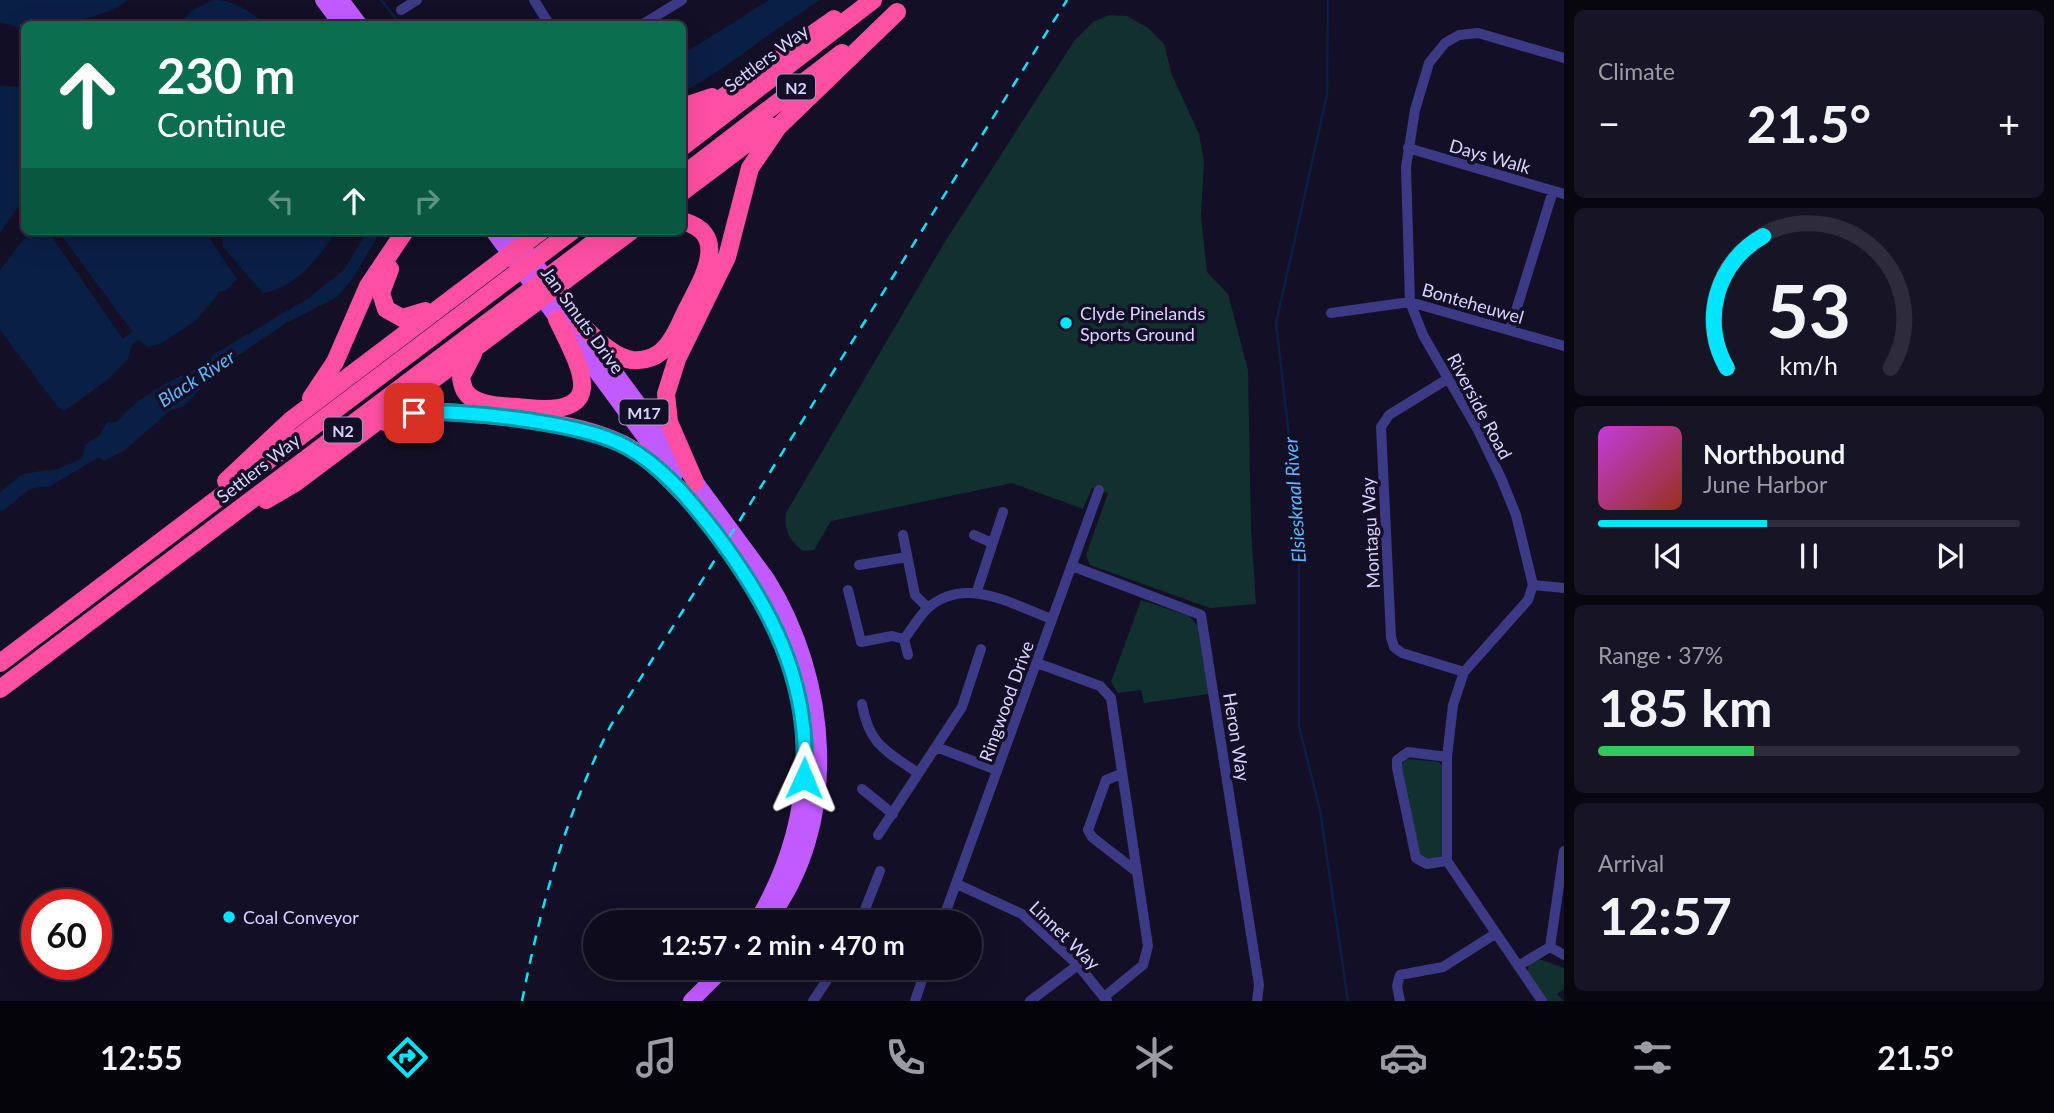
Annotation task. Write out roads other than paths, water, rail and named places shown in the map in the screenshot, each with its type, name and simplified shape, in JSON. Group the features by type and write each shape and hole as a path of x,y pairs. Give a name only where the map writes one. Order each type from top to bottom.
{"highway":[{"path":"686,123 794,44 871,0"},
{"name":"Settlers Way","path":"686,145 871,0"},
{"name":"N2","path":"686,173 912,0"},
{"path":"695,482 669,422 666,402 670,377 727,257 741,193 755,159 767,139 897,12"},
{"path":"686,105 742,82"},
{"path":"686,189 807,98"},
{"path":"580,324 626,358 646,360 665,348 702,280 710,257 709,244 703,232 686,223"},
{"path":"290,421 323,382 359,301 402,235"},
{"path":"413,235 382,284 381,296 386,309 398,318 411,317 462,291"},
{"path":"177,530 260,446 290,421 536,235"},
{"name":"Settlers Way","path":"0,663 567,235"},
{"name":"Settlers Way","path":"0,689 604,235"},
{"path":"203,538 295,483 626,235"},
{"path":"593,260 635,235"},
{"path":"482,343 462,372 461,384 471,397 489,404 548,410 565,408 579,397 582,381 558,311"},
{"path":"359,435 405,415 429,411 586,430 617,442 646,459 698,509"}],"main road":[{"path":"323,0 339,21"},
{"path":"341,0 357,21"},
{"name":"Jan Smuts Drive","path":"501,235 698,509 718,524"},
{"name":"Jan Smuts Drive","path":"558,311 580,324 695,482 718,524 739,553 773,590 799,643 809,676 819,738 817,796 810,832 786,893 775,910"},
{"name":"Jan Smuts Drive","path":"739,553 779,632 797,685 804,736 803,792 794,838 778,882 763,910"},
{"path":"691,1001 712,980"}],"street":[{"path":"401,10 417,0"},
{"path":"534,0 547,21"},
{"path":"648,21 682,0"},
{"name":"Riverside Road","path":"1534,585 1516,515 1501,478 1449,378 1423,335 1410,302 1406,167 1418,98 1429,63 1438,48 1459,35 1478,33 1564,58"},
{"name":"Days Walk","path":"1408,148 1559,193"},
{"path":"1510,330 1559,193"},
{"name":"Bonteheuwel","path":"1331,313 1410,302 1564,346"},
{"name":"Montagu Way","path":"1449,378 1390,415 1381,427 1391,637 1398,651 1464,672"},
{"name":"Ringwood Drive","path":"947,910 1099,490"},
{"path":"977,591 1003,512"},
{"path":"903,535 915,595 928,608"},
{"path":"974,535 992,543"},
{"path":"859,565 907,557"},
{"name":"Heron Way","path":"1072,566 1201,615 1259,985 1257,1001"},
{"path":"1542,1001 1447,862 1447,757 1453,705 1464,672 1528,600 1534,585 1564,588"},
{"path":"848,590 861,642 892,636 904,639"},
{"path":"904,639 928,608 942,600 977,591 1052,619"},
{"path":"904,639 908,655"},
{"path":"878,835 962,708 981,649"},
{"path":"1037,663 1108,692 1148,946 1147,957 1136,973 1106,999"},
{"path":"862,704 866,726 875,744 918,773"},
{"path":"936,747 998,770"},
{"path":"1447,757 1408,752 1397,760 1416,858 1427,864 1447,862"},
{"path":"1121,774 1106,780 1088,830 1092,837 1137,872"},
{"path":"862,789 893,814"},
{"path":"1550,947 1564,851"},
{"path":"865,910 880,871"},
{"name":"Linnet Way","path":"957,884 1022,914 1078,965 1106,999"},
{"path":"1399,1001 1397,980 1400,975 1443,967 1496,934"},
{"path":"1550,947 1564,955"},
{"path":"1518,966 1550,947"},
{"path":"1030,1001 1078,965"},
{"path":"813,1001 827,980"},
{"path":"915,1001 922,980"}],"water":[{"path":"0,0 128,0 104,13 78,20 21,21 21,28 0,22"},
{"path":"214,0 228,2 241,7 261,21 182,21 193,10"},
{"path":"769,0 819,0 711,76 686,90 686,52"},
{"path":"0,86 21,87 21,203 0,233"},
{"path":"27,235 50,235 123,339 132,331 61,235 208,235 237,279 226,291 217,292 219,294 194,322 160,344 148,347 138,340 132,344 128,359 106,381 64,411 57,406 0,330 0,270"},
{"path":"227,235 332,235 314,261 296,279 285,286 263,293 223,247 223,238"},
{"name":"Black River","path":"365,235 379,235 351,281 337,297 286,323 221,367 183,407 171,410 125,450 104,461 99,457 49,487 25,482 27,475 54,470 82,459 85,445 99,436 107,422 117,422 148,394 211,361 211,356 307,299 344,270"}],"waterway":[{"path":"381,0 398,21"},
{"name":"Elsieskraal River","path":"1328,0 1327,95 1276,323 1299,523 1299,726 1320,810 1348,1001"},
{"name":"Black River","path":"0,503 25,482 46,478"}],"railway":[{"path":"522,1001 547,894 568,825 611,725 1067,0"}],"place":[{"name":"Clyde Pinelands Sports Ground","path":"1066,323"},
{"name":"Coal Conveyor","path":"229,917"}]}
